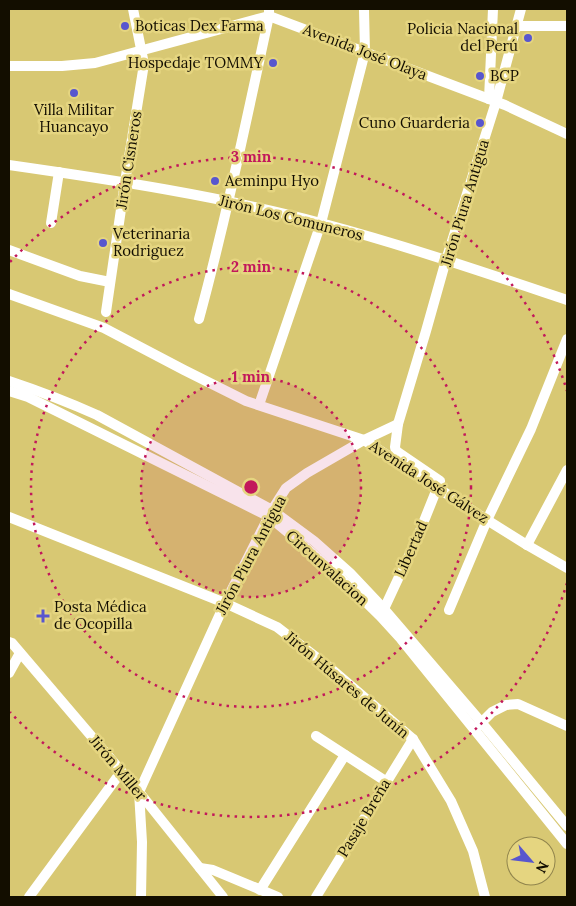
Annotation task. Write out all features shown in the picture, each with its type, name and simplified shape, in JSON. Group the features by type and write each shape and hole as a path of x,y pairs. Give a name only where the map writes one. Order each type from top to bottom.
{"street":[{"name":"Jirón Cisneros","path":"106,312 144,64 133,9"},
{"path":"259,405 322,223 364,52 364,9"},
{"path":"493,9 493,100"},
{"name":"Jirón Piura Antigua","path":"141,897 142,842 139,792 225,604 271,514 286,488 307,473 364,440 398,424 521,9"},
{"path":"9,66 62,66 95,63 269,12 212,272 199,320"},
{"name":"Avenida José Olaya","path":"269,12 364,52 493,100 567,134"},
{"path":"517,26 567,26"},
{"name":"Jirón Los Comuneros","path":"9,165 125,182 228,201 322,223 446,260 567,300"},
{"path":"51,223 59,172"},
{"path":"9,250 80,276 110,282"},
{"name":"Avenida José Gálvez","path":"9,294 104,328 246,400 364,440 527,545 567,568"},
{"path":"449,610 488,520 531,429 567,338"},
{"name":"Circunvalacion","path":"9,381 61,399 97,415 271,514 314,541 350,573 384,609 478,726 567,844"},
{"name":"Circunvalacion","path":"9,391 28,397 271,514 380,616 567,826"},
{"path":"398,424 396,451 440,481 437,488"},
{"path":"527,545 567,470"},
{"name":"Libertad","path":"384,609 418,536 437,488"},
{"name":"Jirón Húsares de Junín","path":"9,517 225,604 277,627 329,667 413,739 451,801 473,851 485,897"},
{"name":"Jirón Miller","path":"9,642 139,792 223,897"},
{"path":"9,673 20,653"},
{"path":"478,726 492,712 506,705 518,704 567,726"},
{"path":"316,736 387,782"},
{"name":"Pasaje Breña","path":"316,897 413,739"},
{"path":"260,890 345,755"},
{"path":"29,897 122,772"},
{"path":"200,868 213,870 278,897"}],"place":[{"name":"Boticas Dex Farma","path":"125,26"},
{"name":"Policia Nacional del Perú","path":"528,38"},
{"name":"Hospedaje TOMMY","path":"273,63"},
{"name":"BCP","path":"480,76"},
{"name":"Villa Militar Huancayo","path":"74,93"},
{"name":"Cuno Guarderia","path":"480,123"},
{"name":"Aeminpu Hyo","path":"215,181"},
{"name":"Veterinaria Rodriguez","path":"103,243"},
{"name":"Posta Médica de Ocopilla","path":"43,616"}]}
